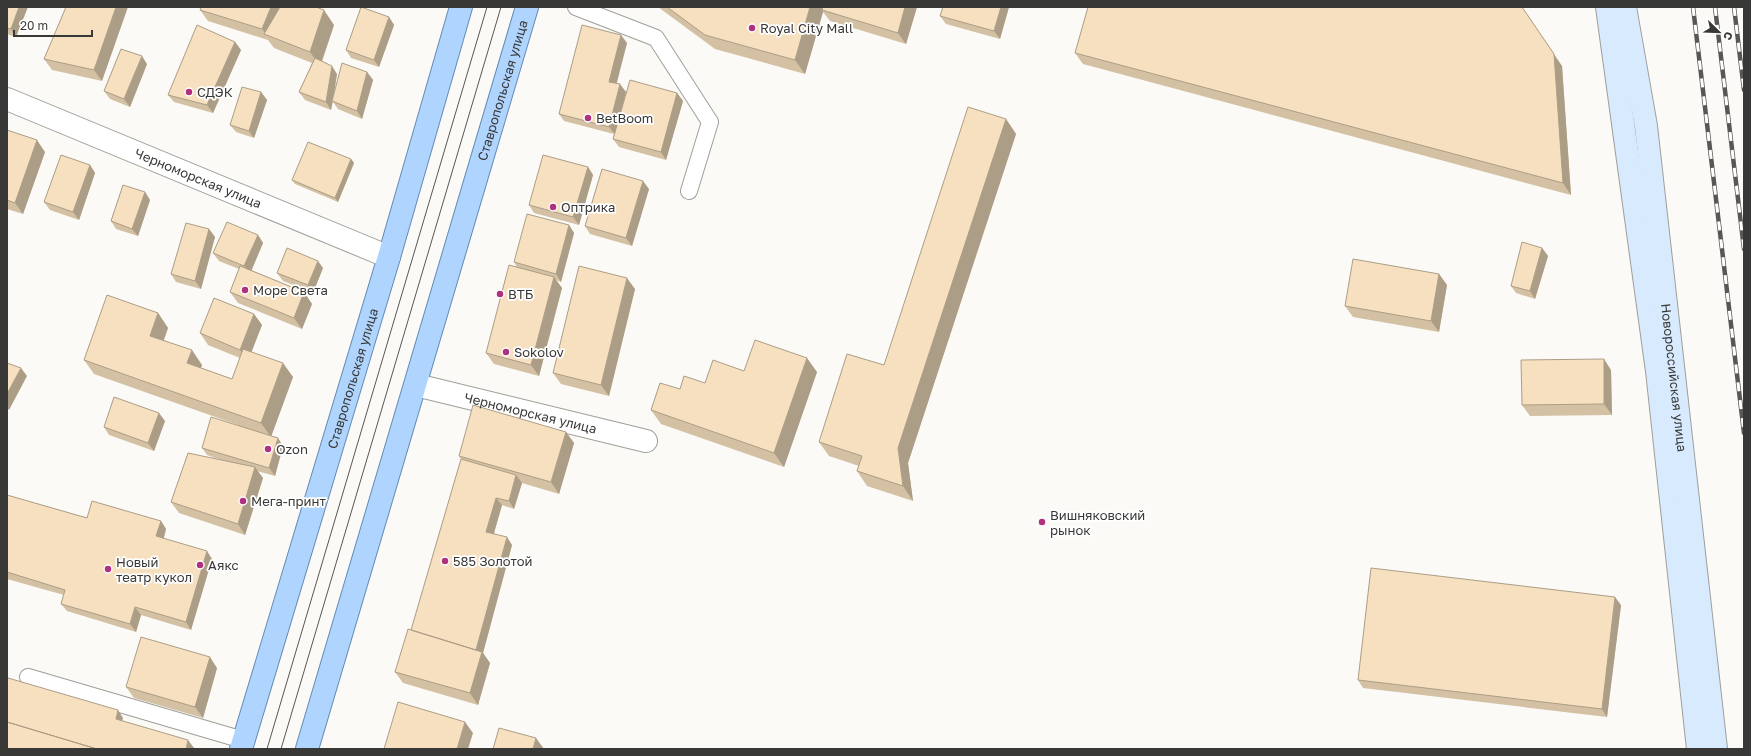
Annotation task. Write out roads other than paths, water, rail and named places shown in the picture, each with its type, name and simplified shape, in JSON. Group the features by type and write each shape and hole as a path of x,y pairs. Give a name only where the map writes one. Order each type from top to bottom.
{"main road":[{"name":"Ставропольская улица","path":"242,745 389,256 461,7"},
{"name":"Ставропольская улица","path":"308,749 527,7"}],"street":[{"name":"Новороссийская улица","path":"1607,7 1657,371 1698,749"},
{"name":"Новороссийская улица","path":"1625,7 1646,126 1716,749"},
{"name":"Черноморская улица","path":"7,99 389,256"},
{"name":"Черноморская улица","path":"416,385 646,441"}],"lane":[{"path":"576,7 656,38 710,122 689,190"},
{"path":"28,677 242,745"}],"tram line":[{"path":"267,749 487,7"},
{"path":"281,749 501,7"}],"railway":[{"path":"1693,7 1744,433"},
{"path":"1715,7 1744,249"},
{"path":"1734,7 1744,90"}],"place":[{"name":"Royal City Mall","path":"752,28"},
{"name":"СДЭК","path":"189,92"},
{"name":"BetBoom","path":"588,118"},
{"name":"Оптрика","path":"553,207"},
{"name":"Море Света","path":"245,290"},
{"name":"ВТБ","path":"500,294"},
{"name":"Sokolov","path":"506,352"},
{"name":"Ozon","path":"268,449"},
{"name":"Мега-принт","path":"243,501"},
{"name":"Вишняковский рынок","path":"1042,522"},
{"name":"585 Золотой","path":"445,561"},
{"name":"Аякс","path":"200,565"},
{"name":"Новый театр кукол","path":"108,569"}]}
